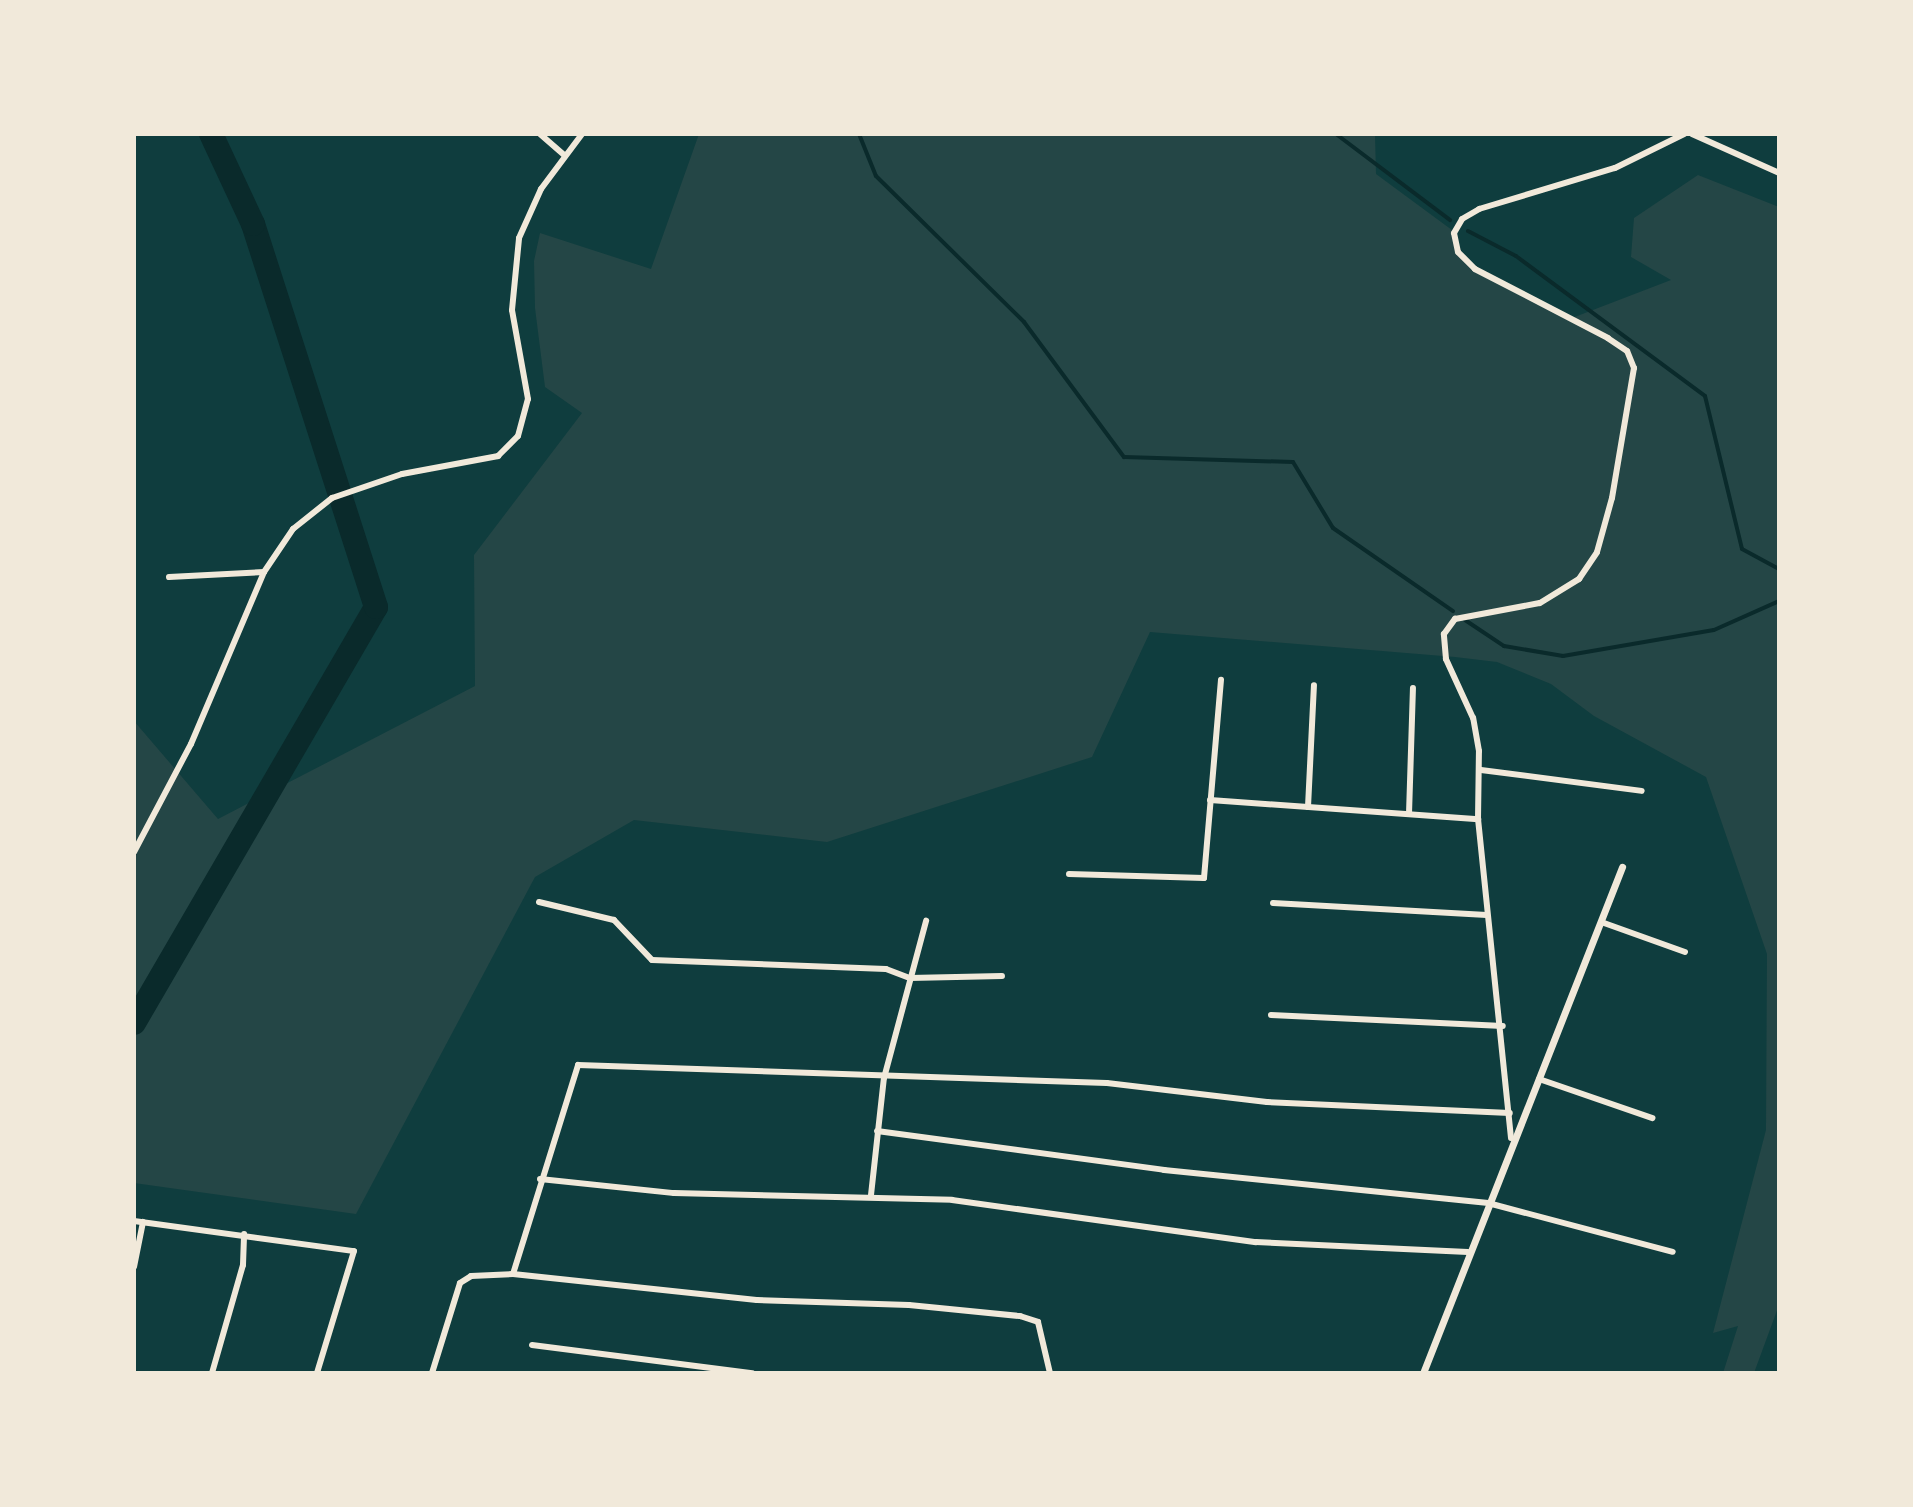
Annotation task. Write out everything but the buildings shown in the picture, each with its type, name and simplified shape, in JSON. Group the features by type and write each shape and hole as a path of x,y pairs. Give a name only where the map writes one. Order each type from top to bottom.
{"street":[{"path":"540,134 564,155"},
{"path":"134,852 191,744 264,572 293,529 332,498 402,474 498,456 518,436 528,399 512,310 515,261 527,213 564,155 582,134"},
{"path":"1511,1138 1503,1026 1487,915 1478,819 1481,770 1473,718 1446,659 1444,634 1455,619 1540,603 1579,579 1597,552 1612,498 1634,368 1627,351 1608,338 1475,269 1458,252 1454,233 1462,219 1479,209 1615,168 1684,134"},
{"path":"1692,134 1779,173"},
{"path":"169,577 264,572"},
{"path":"1069,874 1201,880 1221,680"},
{"path":"1308,807 1314,685"},
{"path":"1409,814 1413,688"},
{"path":"1481,770 1642,791"},
{"path":"1210,800 1478,819"},
{"path":"1423,1373 1511,1138 1604,923 1622,867"},
{"path":"539,902 614,920 652,960 886,969 910,978 1002,976"},
{"path":"1273,903 1487,915"},
{"path":"871,1195 884,1078 926,921"},
{"path":"1604,923 1685,952"},
{"path":"1271,1015 1503,1026"},
{"path":"513,1274 572,1073 589,1063 884,1078 1107,1083 1267,1102 1510,1113"},
{"path":"1539,1079 1652,1118"},
{"path":"877,1131 1164,1170 1488,1203 1673,1252"},
{"path":"540,1179 674,1193 871,1195 952,1200 1256,1242 1468,1252"},
{"path":"134,1221 354,1251 317,1373"},
{"path":"134,1267 143,1222"},
{"path":"212,1373 243,1265 244,1234"},
{"path":"432,1373 460,1283 471,1276 513,1274 757,1300 909,1305 1020,1316 1038,1322 1050,1373"},
{"path":"532,1345 752,1373"}],"shaded area":[{"path":"699,134 1375,134 1376,174 1456,233 1459,252 1476,269 1572,318 1671,280 1631,257 1634,218 1698,175 1779,207 1779,1305 1754,1373 1723,1373 1738,1326 1713,1333 1766,1130 1767,954 1706,777 1594,716 1551,684 1497,662 1455,657 1150,632 1092,757 827,842 634,820 535,877 356,1214 134,1183 134,721 218,819 475,686 474,555 582,413 545,387 535,308 534,261 540,233 651,269"}],"waterway":[{"path":"134,1023 376,607 253,224 211,134"},
{"path":"859,134 876,176 1024,322 1124,457 1293,462 1333,528 1453,611"},
{"path":"1336,134 1450,220"},
{"path":"1468,231 1516,256 1705,396 1742,549 1779,569"},
{"path":"1465,620 1504,646 1563,656 1714,630 1779,601"}]}
